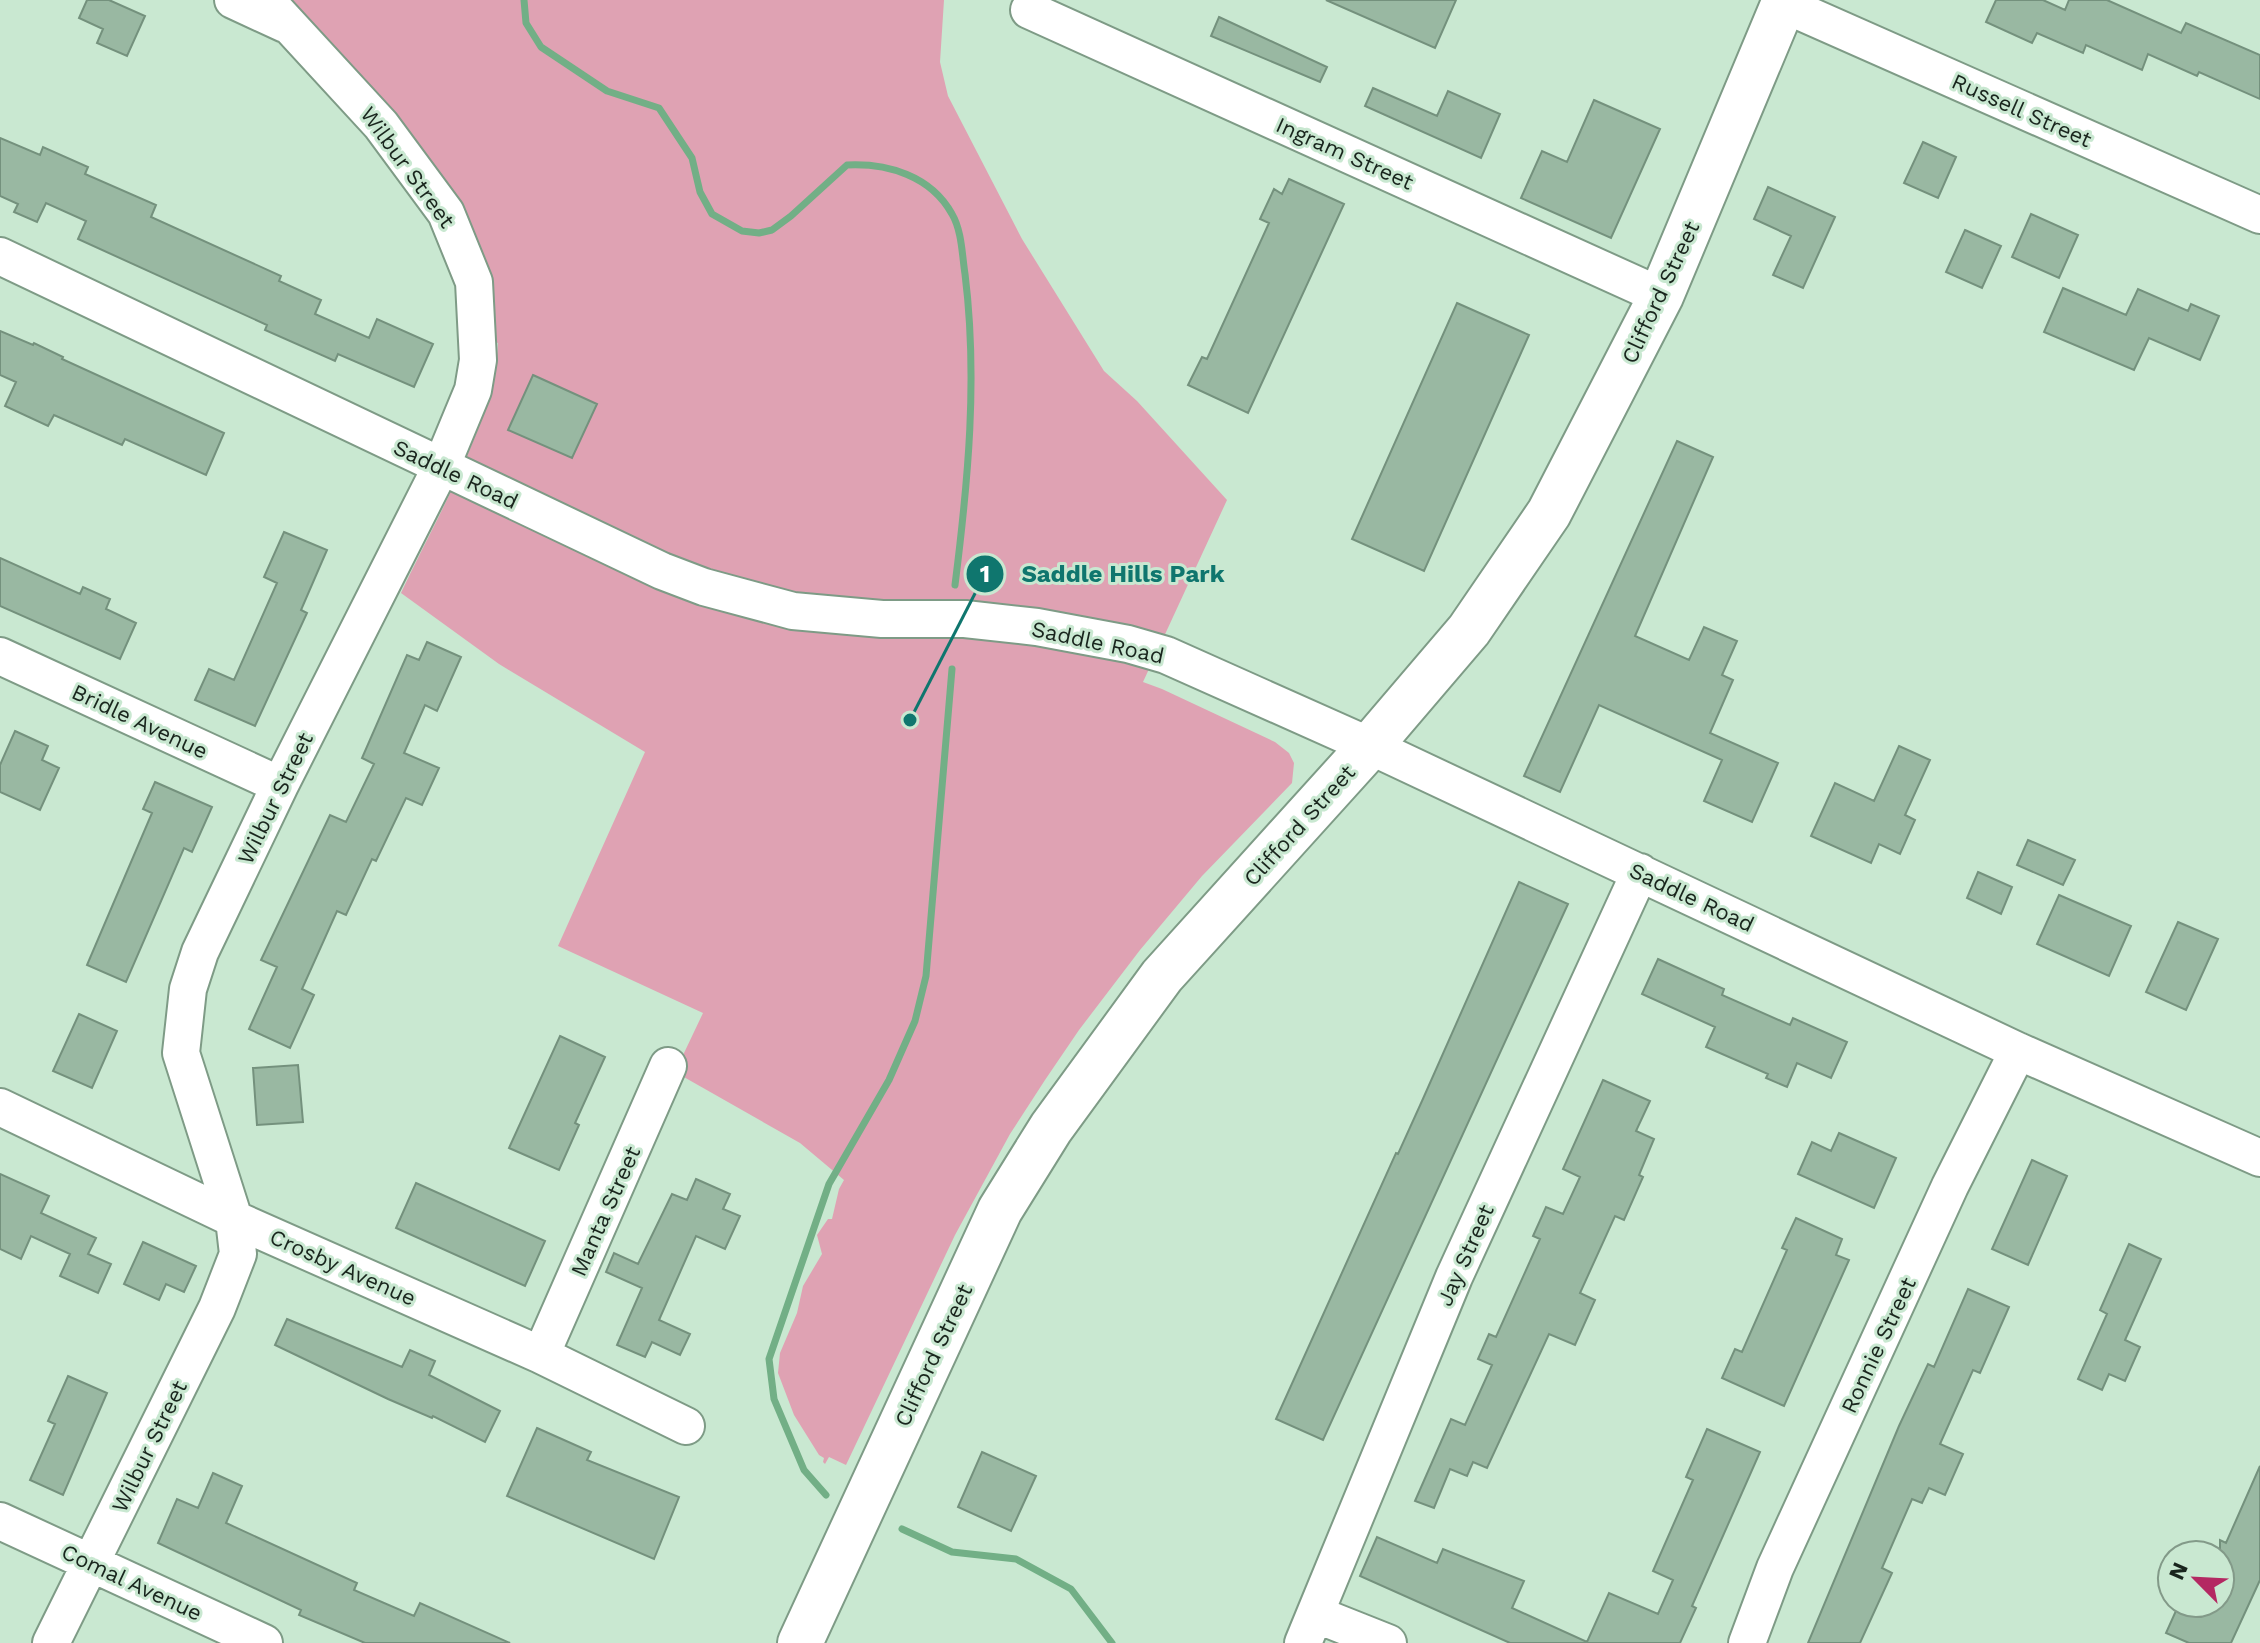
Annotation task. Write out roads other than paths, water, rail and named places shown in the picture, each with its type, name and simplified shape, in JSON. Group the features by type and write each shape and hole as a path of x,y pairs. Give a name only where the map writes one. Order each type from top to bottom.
{"main road":[{"name":"Clifford Street","path":"800,1643 1000,1210 1051,1128 1162,976 1370,746 1469,630 1549,513 1661,296 1784,2"}],"street":[{"path":"233,0 276,12"},
{"name":"Russell Street","path":"1784,2 2260,215"},
{"name":"Ingram Street","path":"1029,10 1661,296"},
{"name":"Wilbur Street","path":"51,1643 228,1282 238,1254 234,1219 181,1053 188,989 200,952 280,785 441,467 473,390 478,360 474,282 446,213 381,125 276,12"},
{"name":"Saddle Road","path":"0,256 662,571 740,598 793,611 882,619 965,619 1037,627 1128,644 1166,655 1370,746 2018,1051 2260,1158"},
{"name":"Bridle Avenue","path":"0,656 280,785"},
{"name":"Jay Street","path":"1309,1628 1454,1277 1640,872"},
{"name":"Ronnie Street","path":"1747,1643 1775,1568 1950,1186 2018,1051"},
{"name":"Manta Street","path":"541,1355 668,1066"},
{"name":"Crosby Avenue","path":"0,1107 234,1219 541,1355 686,1426"},
{"name":"Comal Avenue","path":"0,1521 264,1643"},
{"path":"1309,1628 1388,1643"}],"waterway":[{"path":"524,0 526,23 541,47 607,91 659,108 692,158 700,192 712,214 742,231 759,233 772,230 847,165 878,166 907,174 943,201 960,235 971,352 970,430 955,585"},
{"path":"826,1495 804,1470 774,1399 769,1359 829,1184 889,1080 915,1021 926,976 952,669"},
{"path":"902,1529 952,1552 1016,1559 1071,1589 1112,1643"}],"place":[{"name":"Saddle Hills Park","path":"910,720"}]}
